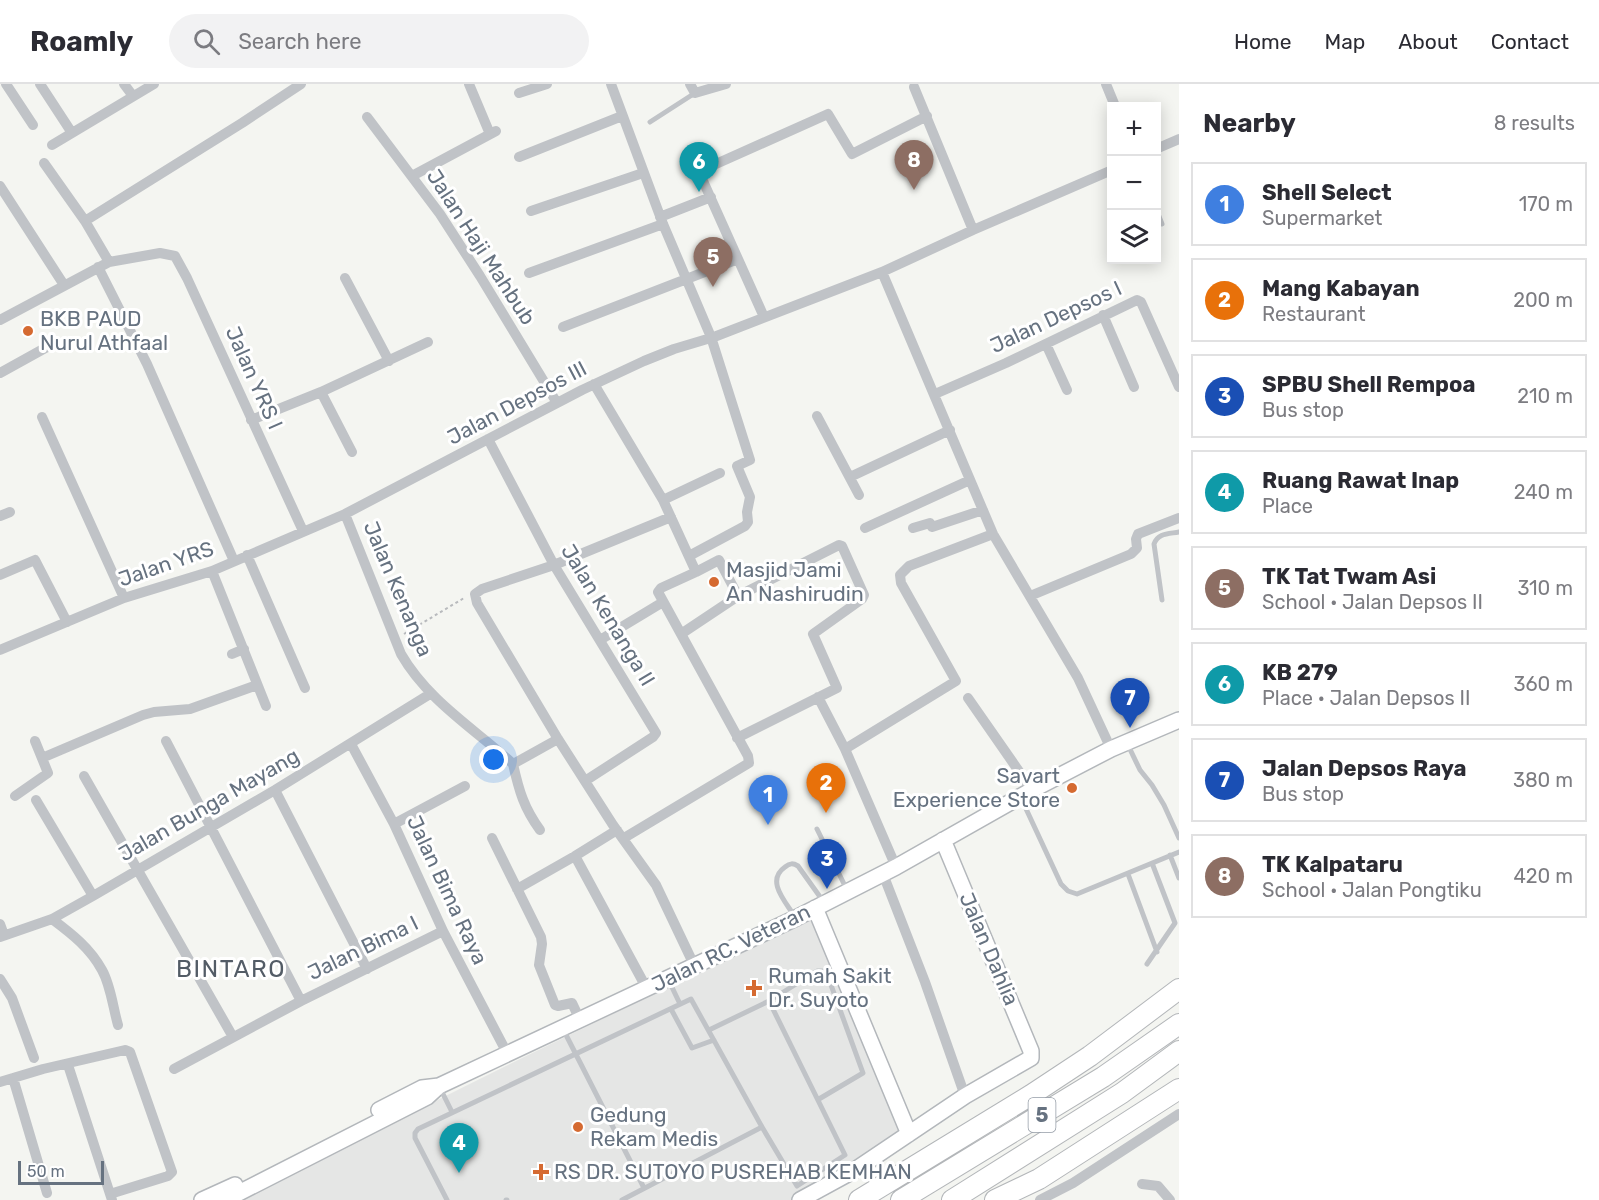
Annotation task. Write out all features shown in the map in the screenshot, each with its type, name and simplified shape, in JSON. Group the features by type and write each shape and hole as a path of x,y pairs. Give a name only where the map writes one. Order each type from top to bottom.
{"highway":[{"path":"860,1200 1090,1056 1179,989"},
{"name":"5","path":"901,1200 1103,1077 1179,1024"},
{"name":"5","path":"952,1200 1122,1093 1179,1051"},
{"path":"994,1200 1039,1179 1179,1089"}],"main road":[{"name":"Jalan RC. Veteran","path":"221,1197 422,1088 439,1086 507,1053 564,1032 580,1020 848,892 1026,793 1111,749 1179,720"},
{"name":"Jalan Dahlia","path":"943,840 1032,1051 1031,1058 965,1096"},
{"path":"820,906 909,1134"},
{"path":"800,1200 855,1170 965,1096"}],"street":[{"path":"6,84 33,125"},
{"path":"40,84 72,133"},
{"path":"124,84 134,96"},
{"path":"52,145 154,84"},
{"path":"84,221 301,84"},
{"path":"412,176 493,132 469,84"},
{"path":"519,93 547,84"},
{"path":"611,84 662,221 709,333 750,460 737,466 750,497 748,522 745,526 689,556"},
{"path":"692,88 726,84"},
{"path":"1106,84 1113,102"},
{"path":"914,87 973,230"},
{"path":"764,317 711,197 703,170 828,114 852,154 927,116"},
{"path":"519,157 622,116"},
{"name":"Jalan Haji Mahbub","path":"367,117 412,176 468,257 557,403"},
{"path":"1161,147 1179,139"},
{"path":"0,320 109,262 44,163"},
{"path":"531,211 644,172"},
{"name":"Jalan Depsos III","path":"345,514 594,384 709,333 764,317 882,272 1107,172"},
{"path":"0,186 64,285"},
{"path":"529,273 662,221 711,197"},
{"name":"Jalan YRS I","path":"109,262 160,253 169,253 177,258 303,531"},
{"path":"563,327 738,259"},
{"path":"98,267 147,364 234,561"},
{"path":"882,272 993,534 1078,678 1111,749"},
{"path":"345,278 389,361"},
{"name":"Jalan Depsos I","path":"935,394 1139,300 1179,387"},
{"path":"1103,315 1134,387"},
{"path":"251,420 321,392 428,342"},
{"path":"1046,344 1067,390"},
{"path":"0,373 47,347"},
{"path":"594,384 663,500 696,572"},
{"path":"321,392 352,452"},
{"path":"817,416 860,495"},
{"path":"42,417 124,598"},
{"path":"850,477 950,430"},
{"name":"Jalan Kenanga II","path":"488,439 554,565 656,734 585,781"},
{"path":"663,500 720,473"},
{"path":"865,528 970,480"},
{"path":"913,528 930,523 932,527 983,510"},
{"name":"Jalan YRS","path":"0,650 124,598 212,571 345,514"},
{"name":"Jalan Kenanga","path":"345,514 395,639 410,669 430,694 513,764"},
{"path":"671,517 554,565 482,589 475,594 477,603 558,739 656,885 695,967"},
{"path":"1030,596 1131,554 1137,548 1138,534 1179,518"},
{"path":"845,749 956,681 901,583 900,575 909,566 993,534"},
{"path":"681,634 738,596 841,545 864,595 862,599 813,633 837,687 737,738"},
{"path":"247,555 305,688"},
{"path":"0,575 35,560 67,622"},
{"path":"517,889 574,856 621,834 747,766 749,759 659,594 660,590 719,560 738,596"},
{"path":"212,571 266,706"},
{"path":"600,640 663,602"},
{"path":"232,654 244,649"},
{"path":"42,758 142,715 190,709 257,685"},
{"name":"Jalan Bunga Mayang","path":"2,936 52,919 93,896 275,790 430,694"},
{"path":"818,697 845,749 889,870 965,1096"},
{"path":"968,698 1026,793"},
{"path":"540,831 519,793 513,764 558,739"},
{"path":"15,796 48,773 35,741"},
{"path":"166,741 301,1001"},
{"name":"Jalan Bima Raya","path":"351,744 394,824 443,931 507,1053"},
{"path":"84,776 233,1037"},
{"path":"394,824 465,786"},
{"path":"275,790 367,969"},
{"path":"36,800 93,896"},
{"path":"492,838 541,936 539,965 555,1005 572,1003 580,1020"},
{"path":"574,856 647,989"},
{"path":"52,919 78,938 103,972 118,1025"},
{"path":"0,924 2,936"},
{"name":"Jalan Bima I","path":"174,1069 301,1001 443,931"},
{"path":"0,979 12,998 34,1058"},
{"path":"0,1082 43,1069 125,1050 130,1052 172,1169 168,1176 111,1197 68,1065"},
{"path":"13,1078 47,1194"},
{"path":"1040,1200 1073,1183 1179,1114"},
{"path":"1142,1184 1158,1186 1170,1200"}],"lane":[{"path":"650,122 692,88"},
{"path":"1156,210 1162,224"},
{"path":"1162,600 1154,544 1156,538 1161,535 1179,532"},
{"path":"1126,743 1143,775 1164,805 1179,838"},
{"path":"1026,793 1061,884 1068,891 1077,894 1179,852"},
{"path":"817,830 848,892"},
{"path":"1170,855 1179,878"},
{"path":"1152,863 1175,923"},
{"path":"796,918 779,891 776,879 789,864 798,866 820,906"},
{"path":"1128,874 1157,952"},
{"path":"1148,964 1179,917"},
{"path":"709,1030 769,1001 817,971 823,971 827,974 862,1074 819,1099"},
{"path":"668,979 680,1004"},
{"path":"447,1200 415,1138 415,1133 452,1112 692,999 795,1185 799,1186 845,1155 769,1001"},
{"path":"671,1009 692,1048 714,1040"},
{"path":"564,1032 644,1188"},
{"path":"439,1086 452,1112"},
{"path":"622,1200 762,1127"}],"path":[{"path":"395,639 440,611 475,594"}],"shaded area":[{"name":"Rumah Sakit Dr. Suyoto","path":"812,917 904,1131 812,1200 236,1200 518,1060"}],"place":[{"name":"TK Kalpataru","path":"914,190"},
{"name":"KB 279","path":"699,192"},
{"name":"TK Tat Twam Asi","path":"713,287"},
{"name":"BKB PAUD Nurul Athfaal","path":"28,331"},
{"name":"Masjid Jami An Nashirudin","path":"714,582"},
{"name":"Jalan Depsos Raya","path":"1130,728"},
{"name":"Savart Experience Store","path":"1072,788"},
{"name":"Mang Kabayan","path":"826,813"},
{"name":"Shell Select","path":"768,825"},
{"name":"SPBU Shell Rempoa","path":"827,889"},
{"name":"Rumah Sakit Dr. Suyoto","path":"754,988"},
{"name":"Gedung Rekam Medis","path":"578,1127"},
{"name":"RS DR. SUTOYO PUSREHAB KEMHAN","path":"541,1172"},
{"name":"Ruang Rawat Inap","path":"459,1173"}],"district":[{"name":"BINTARO","path":"231,969"}]}
